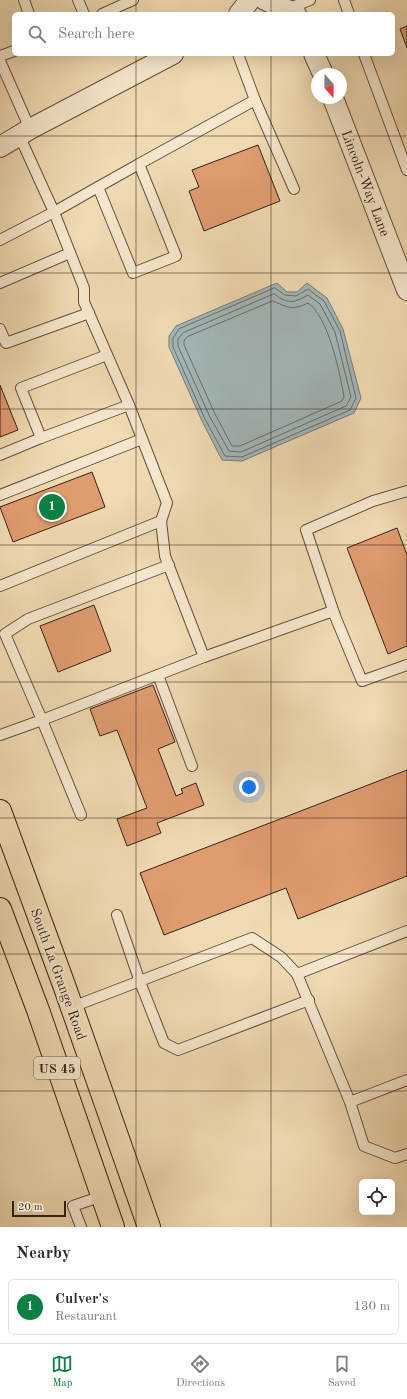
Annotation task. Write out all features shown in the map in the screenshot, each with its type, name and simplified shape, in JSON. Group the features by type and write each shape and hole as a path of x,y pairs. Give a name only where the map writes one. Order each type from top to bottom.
{"main road":[{"name":"South La Grange Road","path":"0,811 72,1007 149,1227"},
{"name":"US 45","path":"0,909 38,1010 113,1227"}],"street":[{"path":"241,12 250,0"},
{"path":"265,0 291,12"},
{"path":"0,147 25,132 169,56"},
{"path":"315,56 320,68"},
{"name":"Lincoln-Way Lane","path":"335,104 407,290"}],"lane":[{"path":"24,0 28,12"},
{"path":"78,0 83,12"},
{"path":"106,12 133,0"},
{"path":"291,12 310,0"},
{"path":"344,0 348,12"},
{"path":"0,56 12,52"},
{"path":"239,56 255,100 294,189"},
{"path":"365,56 403,149 407,170"},
{"path":"0,61 4,81 25,132 84,288 84,302 129,405 166,503 161,521 165,556 204,657"},
{"path":"0,240 98,188 255,100"},
{"path":"98,188 133,273 176,256 140,164"},
{"path":"0,283 70,253"},
{"path":"0,328 6,343 89,313"},
{"path":"41,438 21,388 107,355"},
{"path":"0,455 129,405"},
{"path":"0,495 142,439"},
{"path":"407,491 373,501 306,530 335,616 362,681 407,665"},
{"path":"0,586 161,521"},
{"path":"82,815 5,634 28,619 169,565"},
{"path":"0,735 158,676 204,657 333,611 335,616"},
{"path":"158,676 192,766"},
{"path":"117,915 140,982 164,1043 178,1050 309,1000"},
{"path":"298,974 407,931"},
{"path":"72,1007 252,938 281,957 298,974 350,1102 364,1146 396,1158 407,1154"},
{"path":"350,1102 407,1080"},
{"path":"81,1227 73,1206 102,1196"}],"water":[{"path":"277,283 287,292 297,292 307,283 327,298 343,329 361,398 354,413 242,461 222,460 202,421 169,347 169,336 176,326"}],"building":[{"path":"407,26 407,48 400,29"},
{"path":"258,145 280,201 204,231 189,191 199,187 192,170"},
{"path":"0,385 18,430 0,437"},
{"path":"92,472 105,507 13,542 0,507"},
{"path":"397,528 407,555 407,646 388,654 347,548"},
{"path":"94,605 111,651 58,672 40,626"},
{"path":"153,685 175,742 158,749 176,796 183,793 181,789 196,783 204,805 157,823 161,833 127,846 117,819 147,808 117,730 100,736 90,709"},
{"path":"407,770 407,876 298,919 286,888 164,935 140,873"}],"place":[{"name":"Culver's","path":"52,507"}]}
